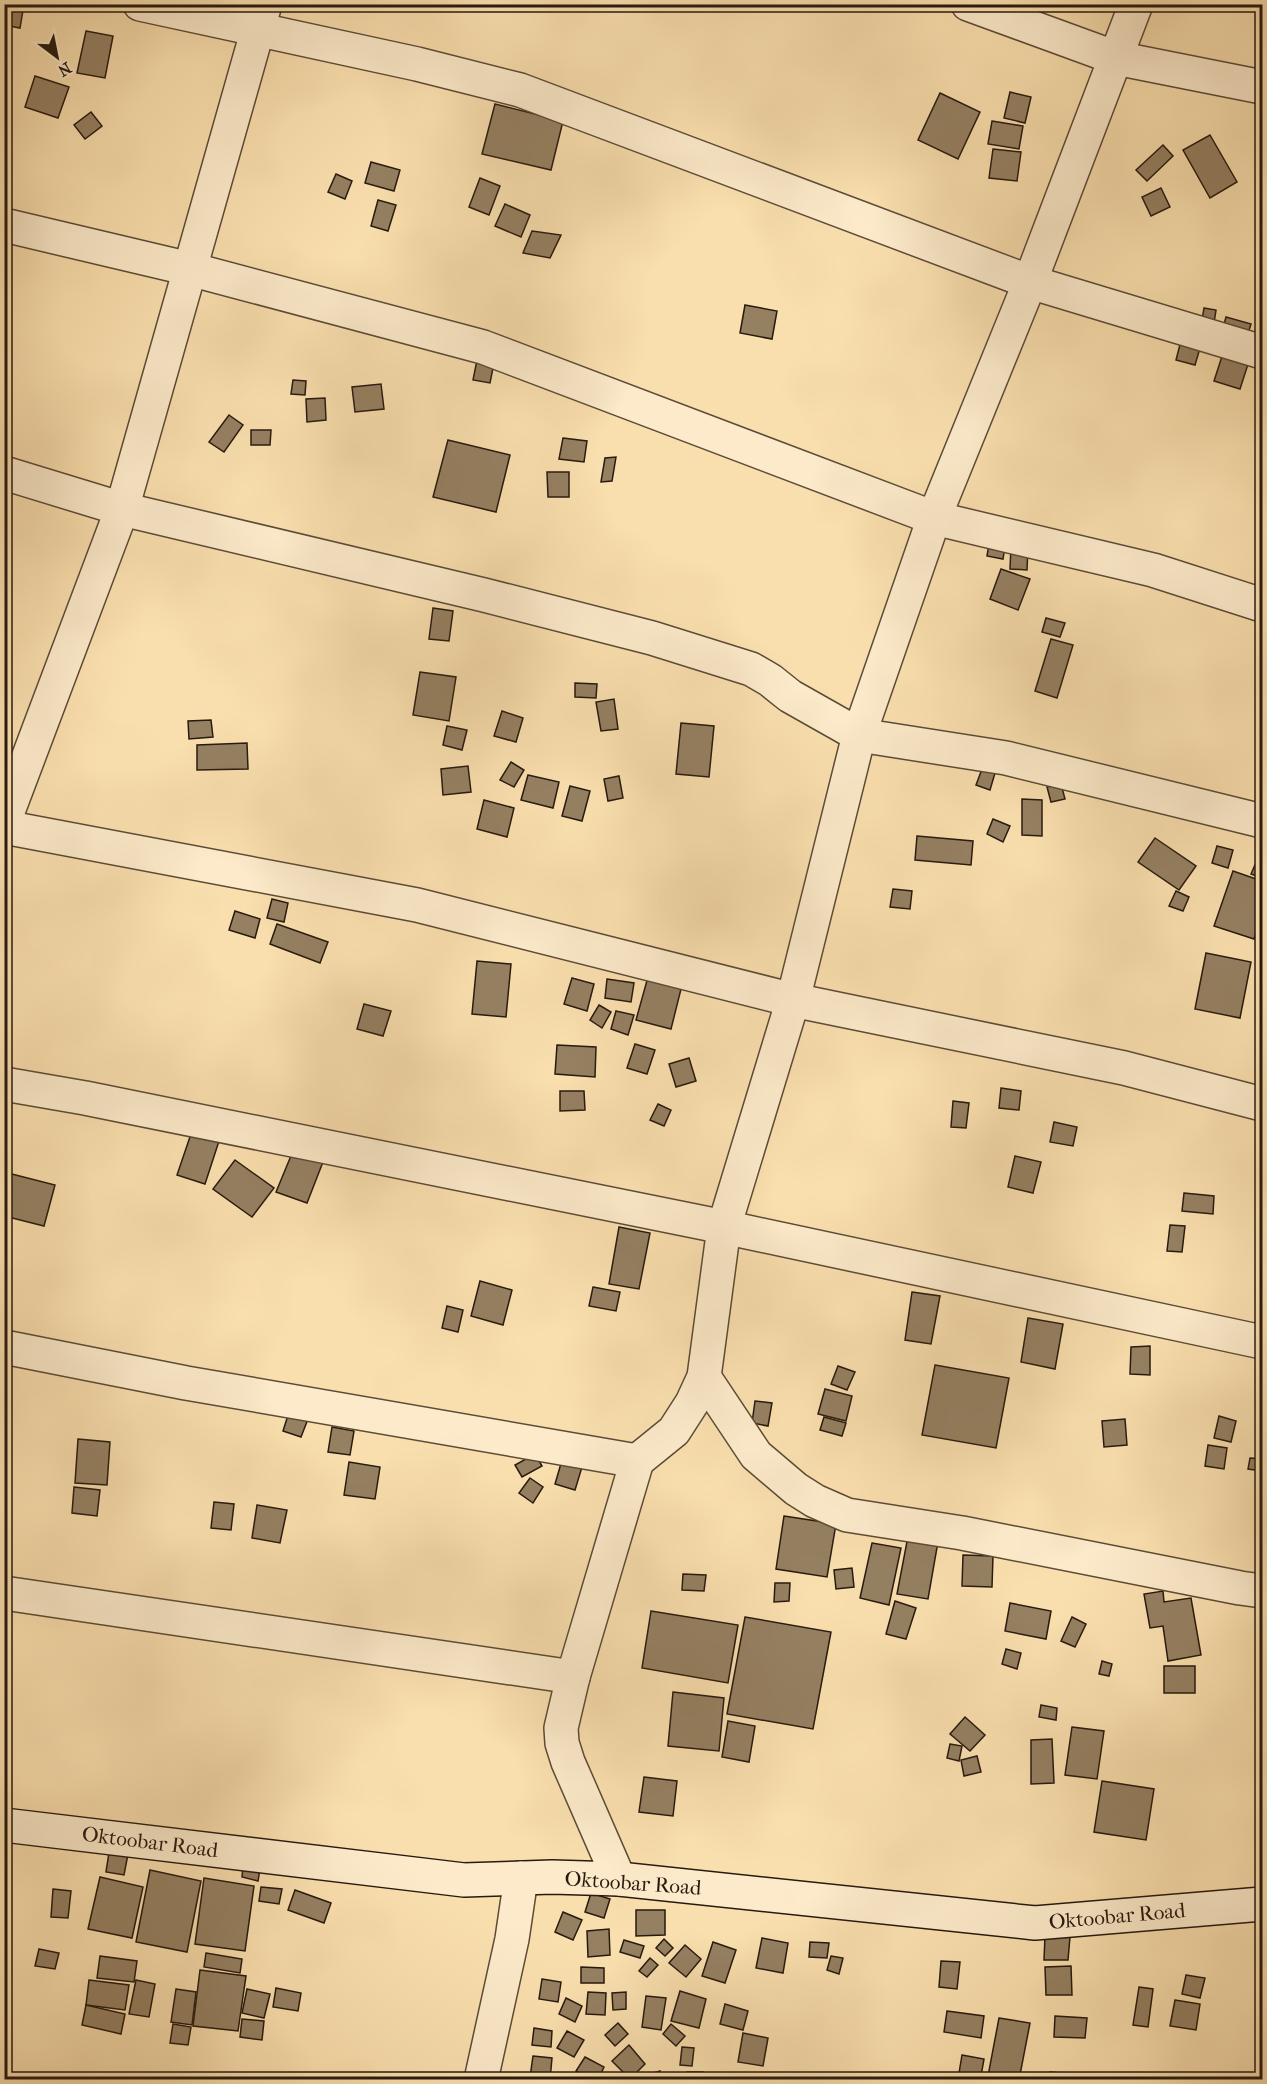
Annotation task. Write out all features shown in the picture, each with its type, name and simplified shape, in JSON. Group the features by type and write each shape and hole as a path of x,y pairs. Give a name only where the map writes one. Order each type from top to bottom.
{"street":[{"path":"140,4 262,18 417,64 520,90 1030,282 1263,352"},
{"path":"968,4 1116,58 1263,87"},
{"path":"619,1879 568,1762 562,1743 561,1728 573,1677 637,1461 674,1431 692,1403 704,1377 724,1227 793,1000 859,735 934,518 1030,282 1136,4"},
{"path":"4,822 122,509 262,18"},
{"path":"4,225 190,269 483,347 934,518 1153,570 1263,605"},
{"path":"4,473 122,509 472,592 652,638 751,669 771,680 790,696 859,735 1006,758 1263,821"},
{"path":"4,827 417,905 793,1000 1124,1068 1263,1104"},
{"path":"4,1084 96,1100 724,1227 1263,1342"},
{"path":"4,1347 186,1383 637,1461"},
{"path":"704,1377 756,1455 796,1489 815,1501 847,1515 962,1533 1263,1591"},
{"path":"4,1593 573,1677"},
{"name":"Oktoobar Road","path":"4,1825 464,1880 619,1879 1035,1923 1263,1904"},
{"path":"482,2079 512,1939 521,1878"}],"building":[{"path":"4,4 24,4 20,28 4,25"},
{"path":"86,31 113,36 105,78 77,73"},
{"path":"35,76 69,87 58,118 25,107"},
{"path":"1010,92 1031,97 1025,123 1004,118"},
{"path":"940,93 980,112 958,159 918,140"},
{"path":"495,104 563,121 551,170 482,154"},
{"path":"91,112 102,126 85,139 74,125"},
{"path":"992,121 1023,126 1019,149 988,144"},
{"path":"1210,135 1237,182 1210,198 1183,150"},
{"path":"1163,145 1173,156 1147,181 1136,170"},
{"path":"993,149 1021,152 1017,181 989,178"},
{"path":"371,162 400,170 394,191 365,183"},
{"path":"336,174 352,181 345,199 328,192"},
{"path":"480,178 500,186 489,215 469,207"},
{"path":"1161,188 1170,207 1151,216 1142,197"},
{"path":"378,200 396,205 388,231 371,226"},
{"path":"505,204 530,215 521,237 495,226"},
{"path":"532,231 561,235 550,258 523,253"},
{"path":"745,305 777,311 772,339 740,333"},
{"path":"1204,308 1216,310 1214,323 1202,320"},
{"path":"1226,317 1251,324 1245,343 1221,336"},
{"path":"1183,333 1203,338 1195,365 1176,360"},
{"path":"1224,350 1250,358 1240,389 1214,381"},
{"path":"478,355 495,358 490,383 473,380"},
{"path":"293,380 306,381 305,395 291,394"},
{"path":"381,384 384,409 355,412 352,387"},
{"path":"325,398 326,420 307,422 306,399"},
{"path":"229,415 243,425 224,452 209,442"},
{"path":"251,430 271,430 270,445 251,445"},
{"path":"563,438 587,441 584,462 559,459"},
{"path":"448,440 510,455 496,512 433,497"},
{"path":"616,457 612,481 601,482 605,458"},
{"path":"547,472 569,472 569,497 548,497"},
{"path":"990,538 1006,540 1003,559 987,556"},
{"path":"1011,546 1028,547 1027,570 1010,569"},
{"path":"1001,569 1030,579 1018,610 990,599"},
{"path":"433,608 453,611 449,641 429,639"},
{"path":"1046,618 1065,623 1060,637 1042,632"},
{"path":"1051,639 1073,645 1057,698 1035,691"},
{"path":"420,672 456,677 449,721 413,715"},
{"path":"575,683 597,684 596,698 575,697"},
{"path":"614,699 618,729 601,731 596,702"},
{"path":"502,711 523,718 516,742 494,736"},
{"path":"211,720 213,737 189,739 188,721"},
{"path":"681,723 714,726 709,777 676,774"},
{"path":"447,726 467,730 462,750 443,745"},
{"path":"247,743 248,769 197,770 197,745"},
{"path":"511,762 524,770 514,787 500,780"},
{"path":"468,766 471,792 443,795 441,769"},
{"path":"982,769 995,773 990,790 976,785"},
{"path":"528,775 559,782 553,808 521,800"},
{"path":"619,776 623,798 608,801 604,779"},
{"path":"1061,784 1065,799 1051,802 1047,787"},
{"path":"570,786 590,791 582,821 562,816"},
{"path":"1022,799 1042,800 1042,836 1022,835"},
{"path":"484,800 514,808 507,837 477,829"},
{"path":"993,819 1010,826 1003,842 987,834"},
{"path":"917,836 973,841 971,865 915,860"},
{"path":"1155,838 1196,866 1179,890 1138,862"},
{"path":"1217,846 1233,850 1228,868 1212,863"},
{"path":"1262,851 1262,878 1251,874"},
{"path":"1233,871 1262,881 1262,913 1254,939 1214,926"},
{"path":"893,889 912,891 910,909 890,907"},
{"path":"1176,891 1189,897 1183,911 1169,906"},
{"path":"272,899 288,903 284,922 267,918"},
{"path":"235,911 260,919 255,938 229,930"},
{"path":"277,924 328,942 320,963 270,944"},
{"path":"1206,953 1251,962 1240,1018 1195,1009"},
{"path":"477,961 511,964 506,1017 472,1014"},
{"path":"648,977 682,985 671,1029 636,1020"},
{"path":"572,978 594,984 587,1011 564,1004"},
{"path":"607,979 634,983 631,1002 605,998"},
{"path":"364,1004 391,1011 383,1036 357,1029"},
{"path":"599,1005 611,1012 602,1028 590,1020"},
{"path":"616,1011 634,1015 628,1035 611,1029"},
{"path":"635,1044 655,1050 647,1074 627,1068"},
{"path":"557,1045 596,1047 595,1077 555,1074"},
{"path":"689,1058 696,1081 676,1087 669,1064"},
{"path":"1001,1088 1021,1091 1019,1110 999,1108"},
{"path":"560,1091 584,1091 585,1110 560,1111"},
{"path":"953,1101 969,1103 966,1128 951,1127"},
{"path":"658,1104 671,1110 664,1126 650,1120"},
{"path":"1054,1122 1077,1127 1073,1146 1050,1142"},
{"path":"193,1128 220,1138 205,1184 177,1175"},
{"path":"293,1151 323,1162 307,1203 276,1192"},
{"path":"1015,1156 1041,1162 1033,1193 1008,1187"},
{"path":"235,1160 274,1188 252,1217 213,1189"},
{"path":"4,1172 55,1185 44,1226 4,1216"},
{"path":"1184,1193 1214,1196 1213,1214 1182,1211"},
{"path":"1170,1225 1185,1226 1182,1252 1167,1251"},
{"path":"619,1227 650,1233 639,1289 609,1284"},
{"path":"480,1281 512,1290 503,1325 471,1316"},
{"path":"593,1287 620,1292 616,1311 589,1306"},
{"path":"912,1292 940,1296 931,1344 905,1340"},
{"path":"447,1306 463,1310 458,1332 442,1328"},
{"path":"1028,1318 1063,1324 1055,1369 1021,1362"},
{"path":"1150,1346 1150,1375 1130,1374 1131,1347"},
{"path":"935,1365 1009,1378 996,1448 922,1435"},
{"path":"838,1366 855,1372 847,1390 831,1384"},
{"path":"825,1389 852,1396 846,1421 818,1414"},
{"path":"755,1401 772,1403 768,1426 752,1423"},
{"path":"289,1412 308,1419 301,1437 283,1431"},
{"path":"1219,1416 1236,1421 1231,1442 1214,1438"},
{"path":"824,1417 846,1423 842,1436 820,1430"},
{"path":"1125,1419 1127,1445 1104,1447 1102,1421"},
{"path":"332,1427 354,1431 350,1455 328,1452"},
{"path":"78,1439 110,1442 107,1485 75,1483"},
{"path":"1208,1445 1227,1448 1224,1469 1205,1466"},
{"path":"535,1454 542,1466 522,1477 515,1465"},
{"path":"1250,1458 1262,1459 1262,1471 1248,1469"},
{"path":"562,1460 582,1467 575,1490 555,1484"},
{"path":"349,1462 380,1467 375,1499 344,1495"},
{"path":"530,1478 543,1487 533,1503 519,1493"},
{"path":"74,1487 100,1490 97,1516 72,1513"},
{"path":"214,1502 234,1504 231,1530 211,1528"},
{"path":"257,1505 287,1510 280,1543 252,1538"},
{"path":"784,1516 836,1524 827,1577 776,1569"},
{"path":"909,1531 939,1536 928,1599 897,1594"},
{"path":"872,1543 901,1548 889,1605 860,1598"},
{"path":"963,1555 993,1556 992,1587 962,1586"},
{"path":"852,1568 854,1587 836,1589 834,1570"},
{"path":"683,1574 706,1575 704,1591 682,1590"},
{"path":"775,1583 790,1583 789,1601 774,1602"},
{"path":"1163,1591 1164,1602 1191,1598 1201,1655 1168,1661 1163,1626 1150,1628 1144,1594"},
{"path":"895,1601 916,1608 906,1639 886,1634"},
{"path":"1010,1603 1051,1611 1046,1639 1005,1631"},
{"path":"651,1611 738,1625 728,1683 642,1668"},
{"path":"745,1617 831,1632 813,1729 727,1714"},
{"path":"1072,1617 1086,1624 1075,1647 1061,1641"},
{"path":"1006,1649 1021,1653 1017,1669 1002,1664"},
{"path":"1102,1661 1112,1664 1109,1676 1099,1674"},
{"path":"1164,1666 1195,1666 1195,1693 1164,1693"},
{"path":"673,1692 724,1698 719,1751 668,1746"},
{"path":"1041,1705 1057,1708 1056,1720 1039,1717"},
{"path":"965,1717 985,1735 970,1751 950,1734"},
{"path":"728,1721 755,1726 749,1762 722,1757"},
{"path":"1072,1727 1104,1731 1097,1779 1065,1775"},
{"path":"1052,1739 1054,1783 1031,1784 1031,1740"},
{"path":"950,1744 962,1746 959,1761 947,1758"},
{"path":"977,1756 981,1772 964,1776 961,1760"},
{"path":"644,1777 677,1781 673,1816 639,1812"},
{"path":"1102,1781 1154,1789 1146,1840 1094,1832"},
{"path":"110,1846 129,1849 124,1875 106,1872"},
{"path":"243,1866 260,1869 258,1881 242,1877"},
{"path":"150,1870 201,1881 187,1952 136,1942"},
{"path":"100,1877 143,1887 132,1938 88,1929"},
{"path":"204,1878 254,1886 245,1951 195,1944"},
{"path":"261,1887 282,1889 279,1904 259,1901"},
{"path":"53,1889 71,1891 68,1918 51,1917"},
{"path":"295,1890 331,1903 324,1923 288,1910"},
{"path":"591,1893 610,1899 604,1918 585,1912"},
{"path":"636,1910 665,1910 665,1935 636,1936"},
{"path":"563,1912 582,1920 573,1940 555,1932"},
{"path":"609,1929 610,1955 588,1957 587,1931"},
{"path":"1045,1936 1070,1937 1068,1960 1044,1960"},
{"path":"762,1938 788,1943 783,1973 756,1968"},
{"path":"664,1939 673,1948 665,1956 656,1948"},
{"path":"624,1940 644,1946 640,1958 620,1952"},
{"path":"713,1942 736,1950 725,1983 702,1976"},
{"path":"810,1942 829,1943 827,1958 809,1957"},
{"path":"685,1945 701,1959 686,1977 669,1963"},
{"path":"39,1949 59,1953 55,1969 35,1966"},
{"path":"206,1953 242,1959 240,1973 204,1967"},
{"path":"100,1956 137,1961 134,1982 97,1978"},
{"path":"831,1956 843,1958 839,1974 827,1970"},
{"path":"650,1958 658,1965 647,1977 639,1971"},
{"path":"941,1961 960,1962 957,1989 939,1987"},
{"path":"1071,1966 1072,1995 1046,1995 1045,1967"},
{"path":"581,1967 604,1968 604,1983 581,1983"},
{"path":"200,1970 246,1976 238,2031 193,2026"},
{"path":"1186,1975 1205,1978 1200,1998 1182,1994"},
{"path":"542,1979 561,1982 558,2002 539,1999"},
{"path":"89,1980 129,1985 125,2010 86,2005"},
{"path":"136,1980 155,1984 149,2017 129,2014"},
{"path":"1139,1987 1153,1989 1148,2027 1133,2025"},
{"path":"276,1988 301,1993 298,2011 273,2007"},
{"path":"176,1989 196,1992 192,2025 171,2022"},
{"path":"247,1989 270,1994 264,2018 242,2013"},
{"path":"680,1991 706,1999 699,2028 671,2021"},
{"path":"588,1992 606,1993 605,2015 586,2014"},
{"path":"626,1992 626,2009 613,2010 612,1993"},
{"path":"646,1996 666,1998 661,2030 642,2027"},
{"path":"566,1998 582,2006 575,2022 559,2014"},
{"path":"1175,2000 1200,2004 1196,2030 1170,2026"},
{"path":"725,2004 748,2011 743,2030 720,2024"},
{"path":"86,2005 125,2014 121,2034 82,2025"},
{"path":"947,2011 984,2016 981,2038 944,2032"},
{"path":"1055,2016 1087,2018 1085,2038 1054,2037"},
{"path":"999,2018 1030,2023 1019,2080 988,2076"},
{"path":"242,2019 264,2021 262,2040 240,2037"},
{"path":"618,2023 628,2034 615,2046 605,2035"},
{"path":"173,2024 191,2027 188,2045 170,2043"},
{"path":"671,2024 685,2036 676,2046 663,2034"},
{"path":"534,2028 552,2031 551,2047 532,2045"},
{"path":"567,2031 584,2040 574,2057 557,2048"},
{"path":"743,2033 768,2038 763,2066 738,2062"},
{"path":"629,2045 645,2064 630,2079 612,2061"},
{"path":"682,2047 694,2048 692,2066 680,2065"},
{"path":"962,2055 984,2059 981,2076 959,2073"},
{"path":"533,2056 552,2058 550,2080 530,2077"},
{"path":"585,2057 604,2067 598,2080 592,2080 576,2071"},
{"path":"660,2071 663,2080 645,2080 644,2076"},
{"path":"687,2072 703,2072 703,2080 687,2080"},
{"path":"1050,2072 1069,2074 1068,2080 1049,2080"},
{"path":"1216,2075 1216,2080 1183,2080 1183,2078"}]}
